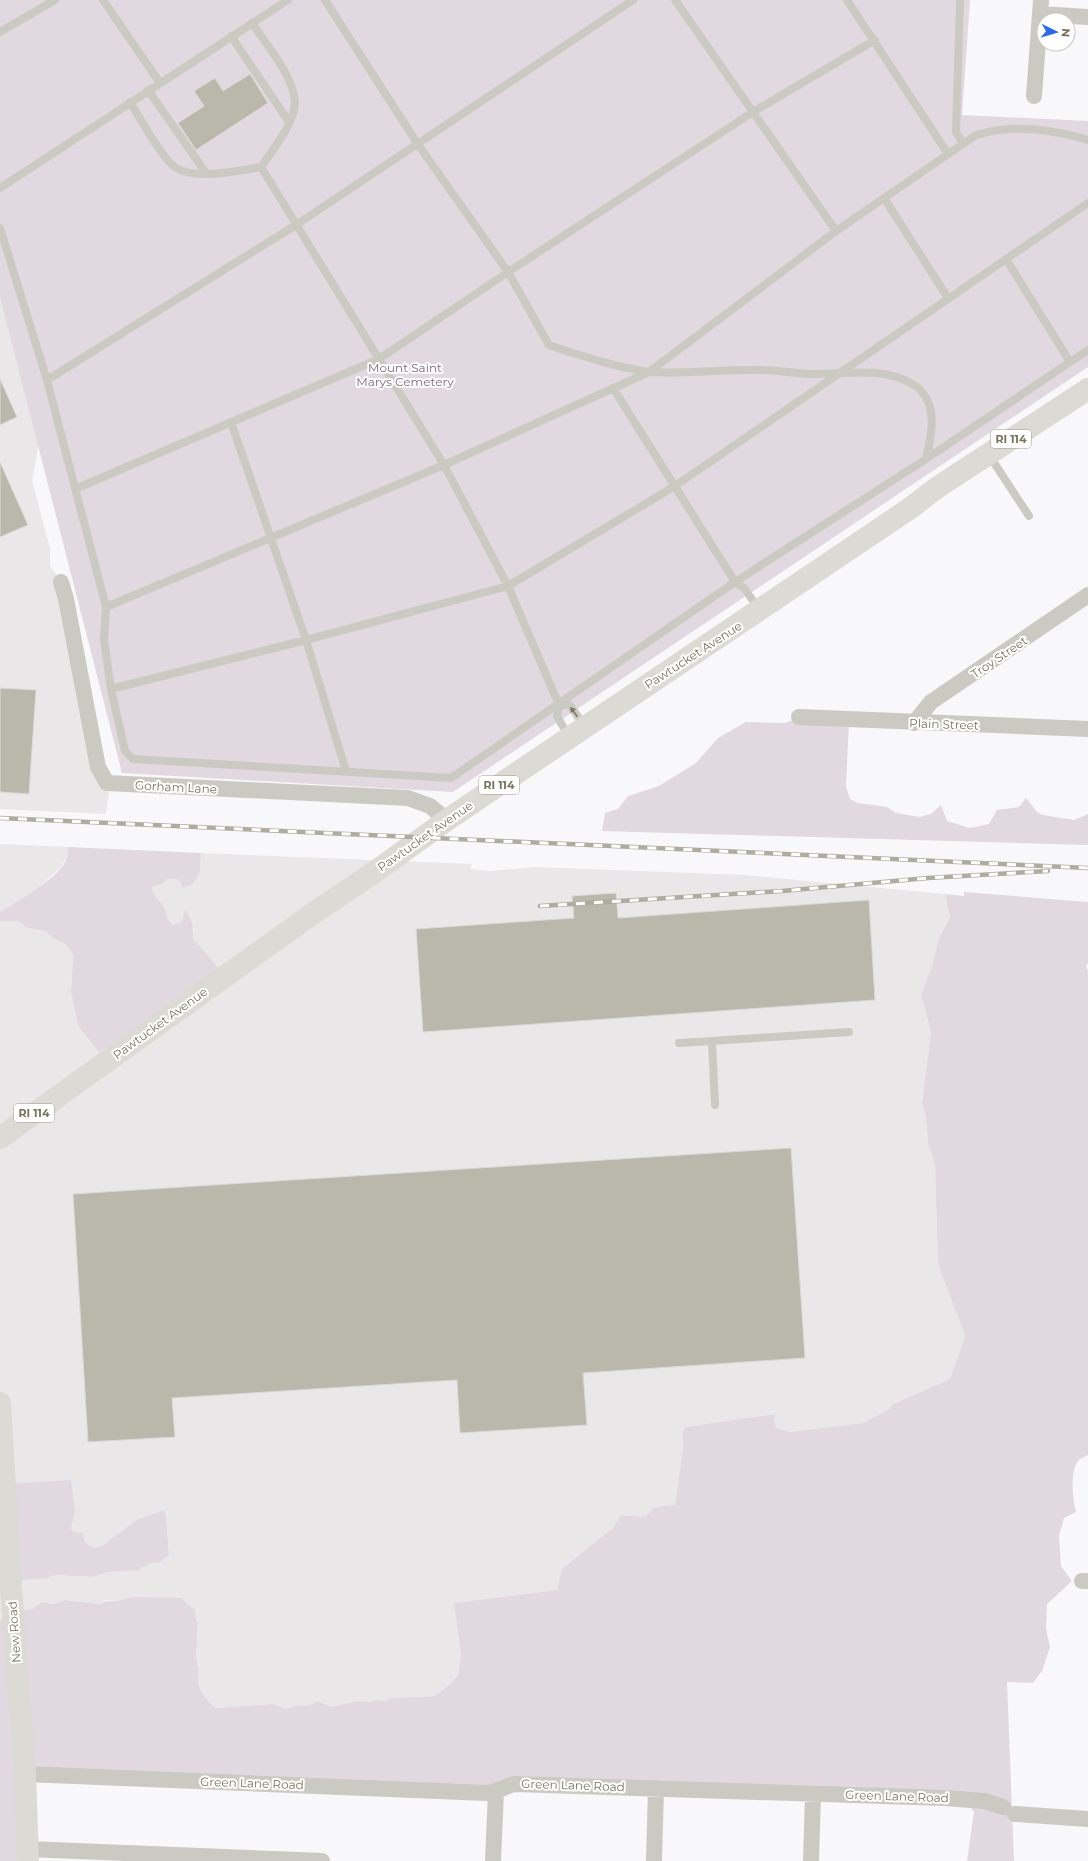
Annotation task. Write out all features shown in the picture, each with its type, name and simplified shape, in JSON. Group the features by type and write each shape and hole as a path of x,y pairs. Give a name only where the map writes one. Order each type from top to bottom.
{"main road":[{"name":"RI 114","path":"988,455 1088,389"},
{"name":"Pawtucket Avenue","path":"0,1138 315,912 376,872 446,820 760,610 912,507 935,489 988,455"},
{"name":"New Road","path":"0,1403 11,1588 25,1774 28,1855"}],"street":[{"path":"1034,96 1040,7 1088,17"},
{"name":"Gorham Lane","path":"61,582 66,599 98,767 107,783 408,798 430,806 446,820"},
{"name":"Troy Street","path":"914,723 931,702 1088,595"},
{"name":"Plain Street","path":"799,717 914,723 1088,729"},
{"name":"Green Lane Road","path":"25,1774 496,1792 504,1786 515,1784 973,1800 985,1801 1009,1811 1088,1819"},
{"path":"654,1861 656,1788"},
{"path":"493,1861 496,1792"},
{"path":"811,1861 812,1794"},
{"path":"28,1855 322,1861"}],"lane":[{"path":"0,32 55,0"},
{"path":"103,0 160,83"},
{"path":"0,188 288,0"},
{"path":"325,0 417,143 508,272 549,345 601,362 649,372 763,370 812,374 863,372 891,376 914,385 924,393 929,403 932,412 930,440 926,460"},
{"path":"47,380 296,225 632,0"},
{"path":"675,0 836,232"},
{"path":"847,0 875,40 948,154"},
{"path":"960,0 956,132 963,143"},
{"path":"252,23 283,69 292,87 295,104 290,122 261,168"},
{"path":"231,36 290,122"},
{"path":"75,489 379,359 508,272 753,112 875,40"},
{"path":"148,90 206,173"},
{"path":"130,102 166,158 176,168 190,173 206,173 261,168"},
{"path":"106,607 444,465 649,372 836,232 976,135 992,130 1022,129 1053,131 1088,140"},
{"path":"261,168 444,465 508,586 559,705 557,716 577,732"},
{"path":"884,198 948,298"},
{"path":"111,689 306,640 508,586 675,486 1088,203"},
{"path":"0,228 47,380 106,607 104,640 111,689 125,751 133,759 452,778 735,582 926,460 1088,350"},
{"path":"1006,259 1070,362"},
{"path":"613,388 735,582 744,588 760,610"},
{"path":"231,422 306,640 346,771"},
{"path":"988,455 1030,516"},
{"path":"559,705 570,705 577,732"},
{"path":"679,1043 849,1032"},
{"path":"712,1041 715,1105"}],"shaded area":[{"path":"0,268 46,402 32,481 50,548 50,566 65,586 99,763 110,783 106,814 0,809"},
{"path":"0,844 68,847 66,859 61,867 39,887 0,912"},
{"path":"201,853 472,864 470,869 489,871 536,867 744,875 945,894 950,917 938,941 932,966 921,995 931,1032 922,1103 926,1118 928,1143 935,1164 938,1264 965,1336 950,1379 891,1405 890,1409 864,1423 790,1432 777,1428 774,1421 774,1414 686,1427 682,1433 683,1449 675,1504 653,1508 645,1517 620,1515 614,1527 562,1569 557,1590 454,1603 461,1656 458,1675 450,1684 435,1696 392,1698 385,1701 375,1700 370,1702 357,1701 331,1707 318,1701 310,1706 291,1706 286,1709 273,1704 216,1708 202,1696 197,1673 199,1664 196,1659 198,1623 195,1609 187,1604 130,1597 124,1600 107,1600 100,1604 65,1600 53,1604 42,1602 32,1609 8,1611 6,1621 0,1620 0,1503 48,1578 54,1575 93,1577 108,1572 139,1570 148,1564 159,1563 169,1555 166,1517 163,1510 138,1519 102,1546 93,1548 84,1542 79,1533 71,1530 75,1511 0,1492 0,921 19,921 27,928 46,931 51,937 65,944 73,954 71,992 193,939 194,930 185,911 182,922 174,925 167,919 164,908 153,895 152,887 162,884 168,879 179,879 200,871"}],"green space":[{"name":"Mount Saint Marys Cemetery","path":"0,0 970,0 962,115 1088,121 1088,367 453,792 122,773 0,297"},
{"path":"798,718 849,721 846,787 850,799 858,803 887,807 896,813 920,817 931,814 941,805 947,821 970,828 989,824 997,810 1019,807 1026,798 1037,812 1043,815 1074,820 1088,814 1088,845 602,831 605,813 618,809 628,796 659,786 696,763 718,738 746,722 785,723"},
{"path":"68,847 201,853 200,871 193,884 183,888 179,879 168,879 162,884 152,887 155,896 163,906 168,919 173,925 182,922 185,910 192,923 193,939 223,973 103,1057 79,1027 71,992 73,954 65,944 51,937 46,931 27,928 19,921 0,921 0,912 37,889 62,867 67,858"},
{"path":"964,892 1088,902 1088,963 1086,966 1088,971 1088,1455 1079,1460 1076,1464 1073,1485 1076,1512 1064,1518 1059,1536 1061,1566 1072,1581 1047,1604 1046,1629 1050,1647 1042,1671 1033,1683 1007,1682 1014,1861 967,1861 974,1812 971,1808 930,1800 523,1787 16,1774 20,1861 0,1861 0,1620 6,1620 8,1611 32,1609 42,1602 53,1604 65,1600 100,1604 130,1597 182,1598 187,1604 195,1609 198,1623 196,1659 198,1663 199,1681 202,1694 216,1708 273,1704 286,1709 294,1706 309,1705 318,1701 331,1707 357,1701 370,1702 375,1700 385,1701 392,1698 435,1696 450,1684 458,1675 461,1656 454,1603 557,1590 562,1569 614,1527 620,1515 645,1517 653,1508 675,1504 683,1449 682,1433 686,1427 775,1414 774,1421 777,1428 790,1432 863,1423 890,1409 891,1405 950,1379 965,1336 938,1264 935,1164 928,1143 926,1118 922,1103 931,1032 921,995 932,966 938,941 950,917 945,894 964,896"},
{"path":"71,1480 75,1511 71,1530 79,1533 82,1532 85,1542 93,1548 102,1546 138,1519 164,1510 166,1517 169,1555 159,1563 148,1564 139,1570 108,1572 93,1577 54,1575 48,1578 6,1581 1,1484"}],"building":[{"path":"250,74 268,103 196,150 178,123 204,106 194,91 215,78 223,91"},
{"path":"0,379 17,417 0,425"},
{"path":"0,462 28,525 0,537"},
{"path":"0,688 36,690 29,794 0,792"},
{"path":"616,893 618,918 869,900 875,1000 423,1032 416,929 574,918 572,896"},
{"path":"791,1148 805,1358 583,1373 587,1425 460,1433 457,1380 172,1398 175,1437 88,1442 73,1194"}],"railway":[{"path":"0,818 1088,868"},
{"path":"540,906 782,891 928,878 1048,871"}]}
